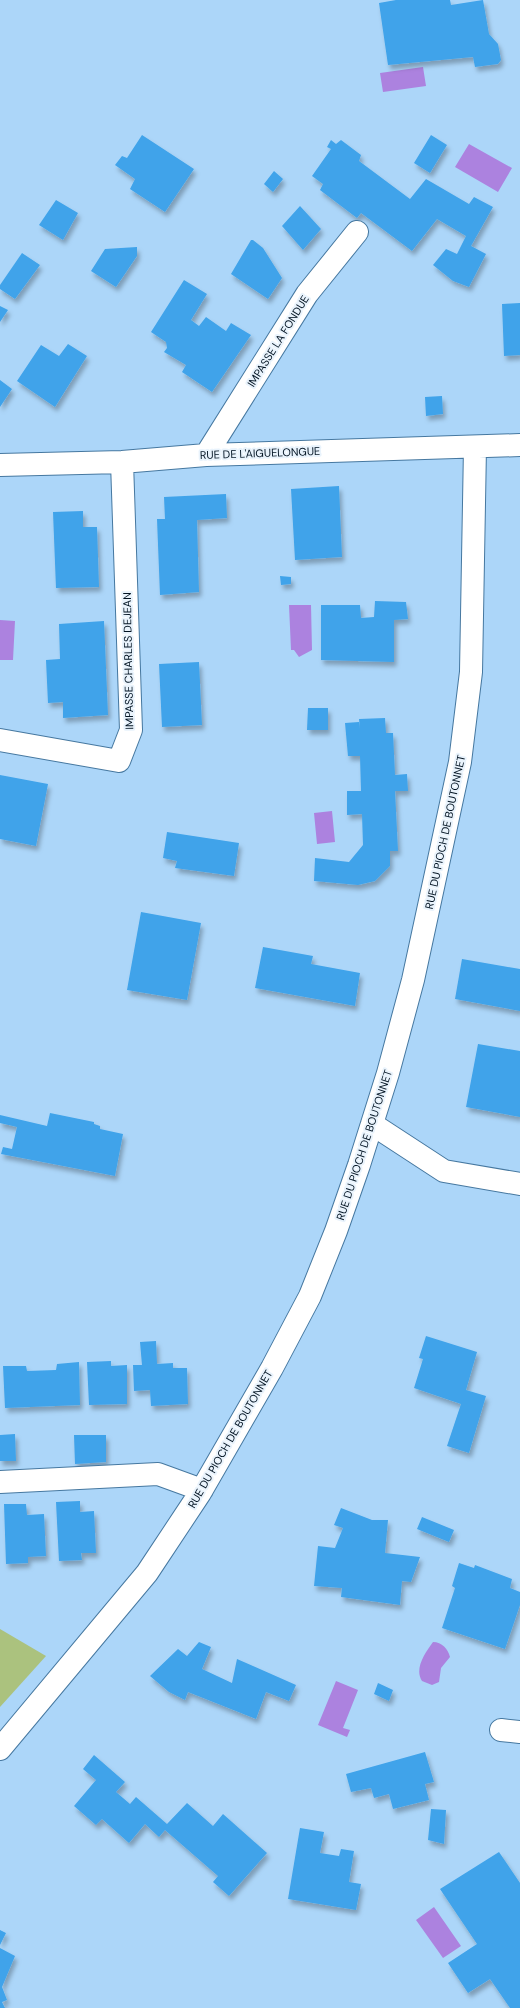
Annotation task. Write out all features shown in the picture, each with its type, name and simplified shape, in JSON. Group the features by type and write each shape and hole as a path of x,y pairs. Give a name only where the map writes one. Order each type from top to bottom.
{"street":[{"name":"IMPASSE LA FONDUE","path":"206,455 307,294 357,232"},
{"name":"RUE DE L'AIGUELONGUE","path":"0,465 122,462 206,455 520,445"},
{"name":"RUE DU PIOCH DE BOUTONNET","path":"0,1749 147,1573 202,1490 265,1381 310,1296 336,1231 388,1073 413,980 460,762 471,672 475,447"},
{"name":"IMPASSE CHARLES DEJEAN","path":"0,740 119,761 131,730 122,462"},
{"path":"372,1124 444,1171 520,1184"},
{"path":"0,1482 158,1474 202,1490"}],"green space":[{"path":"0,1629 46,1656 0,1707"}],"shaded area":[{"path":"423,67 426,86 383,92 380,73"},
{"path":"469,144 512,168 498,192 455,167"},
{"path":"289,605 311,605 312,650 299,657 294,650 291,650"},
{"path":"0,620 15,621 13,660 0,660"},
{"path":"332,811 335,842 317,844 314,813"},
{"path":"433,1642 444,1646 450,1657 441,1668 439,1682 432,1685 422,1681 419,1671 424,1656"},
{"path":"336,1681 358,1690 343,1728 350,1730 347,1737 318,1725"},
{"path":"434,1907 461,1946 443,1958 416,1920"}],"building":[{"path":"396,0 450,0 451,5 483,0 489,34 498,44 501,60 498,64 475,67 473,57 388,65 379,3"},
{"path":"142,135 194,169 165,212 130,189 135,179 115,165 122,156 127,158"},
{"path":"431,135 447,145 430,173 414,163"},
{"path":"331,140 336,144 341,140 361,155 359,161 410,199 426,179 469,204 474,197 493,207 471,246 486,254 469,287 453,281 433,265 446,249 457,254 466,236 437,219 412,251 361,213 357,218 320,190 323,184 312,176 331,149 327,147"},
{"path":"274,171 283,179 273,192 264,184"},
{"path":"56,200 78,213 63,240 39,225"},
{"path":"300,206 321,229 303,250 282,226"},
{"path":"251,240 263,248 282,278 268,299 231,274"},
{"path":"137,247 137,256 116,287 91,271 105,249"},
{"path":"22,253 40,265 15,299 0,289 0,285"},
{"path":"184,280 207,294 191,320 199,326 206,317 226,331 231,323 251,335 212,392 182,372 186,365 164,352 167,348 166,342 151,332"},
{"path":"520,303 520,355 504,356 502,304"},
{"path":"0,306 8,310 0,322"},
{"path":"68,344 87,356 55,407 17,381 41,345 59,356"},
{"path":"0,380 12,389 0,407"},
{"path":"442,396 443,414 426,416 425,397"},
{"path":"339,486 342,557 295,560 291,489"},
{"path":"226,494 227,518 197,520 199,592 160,595 157,519 165,519 164,497"},
{"path":"83,511 83,527 97,527 99,587 56,588 53,512"},
{"path":"280,576 291,577 291,584 281,585"},
{"path":"375,601 406,602 408,619 394,620 394,662 321,660 321,605 360,605 361,618 374,617"},
{"path":"104,621 108,715 63,718 63,702 48,703 46,660 60,659 59,624"},
{"path":"199,662 202,725 162,727 159,664"},
{"path":"308,708 328,708 328,730 307,730"},
{"path":"385,718 386,733 393,733 395,775 407,774 408,791 395,791 398,851 390,851 390,866 375,881 358,885 314,881 315,858 349,862 363,845 362,814 347,815 347,791 361,791 360,756 348,756 345,723 359,722 360,729 359,719"},
{"path":"0,775 48,784 36,846 0,839"},
{"path":"167,832 239,843 234,876 175,868 177,861 163,858"},
{"path":"141,912 201,923 187,1000 127,990"},
{"path":"263,947 313,956 311,964 360,973 355,1006 255,988"},
{"path":"462,959 520,969 520,1011 455,999"},
{"path":"478,1044 520,1051 520,1117 466,1107"},
{"path":"50,1113 94,1122 94,1124 100,1126 100,1129 123,1134 115,1176 1,1154 3,1147 12,1149 17,1127 0,1123 0,1115 47,1126"},
{"path":"426,1336 477,1352 466,1390 486,1396 469,1453 447,1446 461,1404 414,1388 423,1359 419,1358"},
{"path":"156,1341 157,1364 173,1363 173,1368 187,1368 188,1404 151,1406 150,1390 134,1391 133,1365 142,1365 140,1342"},
{"path":"111,1361 111,1366 127,1365 127,1404 89,1405 87,1362"},
{"path":"79,1362 80,1405 5,1408 3,1366 26,1366 27,1371 56,1370 57,1364"},
{"path":"15,1434 16,1461 0,1461 0,1435"},
{"path":"74,1435 106,1435 106,1462 75,1464"},
{"path":"80,1501 80,1512 94,1511 96,1553 81,1553 82,1560 59,1561 56,1502"},
{"path":"4,1504 26,1504 27,1515 44,1514 46,1556 28,1557 28,1563 6,1564"},
{"path":"341,1508 372,1520 388,1520 385,1553 420,1557 411,1582 402,1581 400,1605 341,1597 342,1588 314,1586 318,1546 335,1548 343,1528 334,1525"},
{"path":"422,1517 454,1530 449,1542 417,1529"},
{"path":"459,1563 474,1568 475,1565 512,1579 510,1588 520,1592 520,1605 505,1649 442,1628 455,1588 452,1586"},
{"path":"199,1642 211,1647 202,1669 232,1683 237,1659 296,1685 289,1701 266,1692 256,1719 188,1692 185,1700 169,1692 150,1676 178,1649 187,1656"},
{"path":"378,1683 393,1690 389,1701 374,1694"},
{"path":"425,1752 434,1782 425,1784 429,1800 393,1809 389,1794 374,1798 371,1788 351,1792 346,1774"},
{"path":"94,1755 125,1782 116,1792 130,1804 136,1797 167,1824 187,1803 213,1826 223,1814 267,1853 229,1896 213,1882 218,1876 165,1830 159,1837 145,1824 129,1843 102,1819 96,1825 74,1806 96,1780 83,1769"},
{"path":"431,1809 446,1810 444,1844 428,1840"},
{"path":"300,1828 324,1832 320,1853 339,1856 341,1849 354,1851 349,1882 361,1884 356,1910 288,1899"},
{"path":"499,1852 520,1883 520,2008 510,2008 490,1979 468,1993 448,1963 477,1944 440,1889"},
{"path":"0,1930 6,1933 0,1945"},
{"path":"0,1948 15,1956 2,1987 7,2000 2,2002 5,2008 0,2008"}]}
